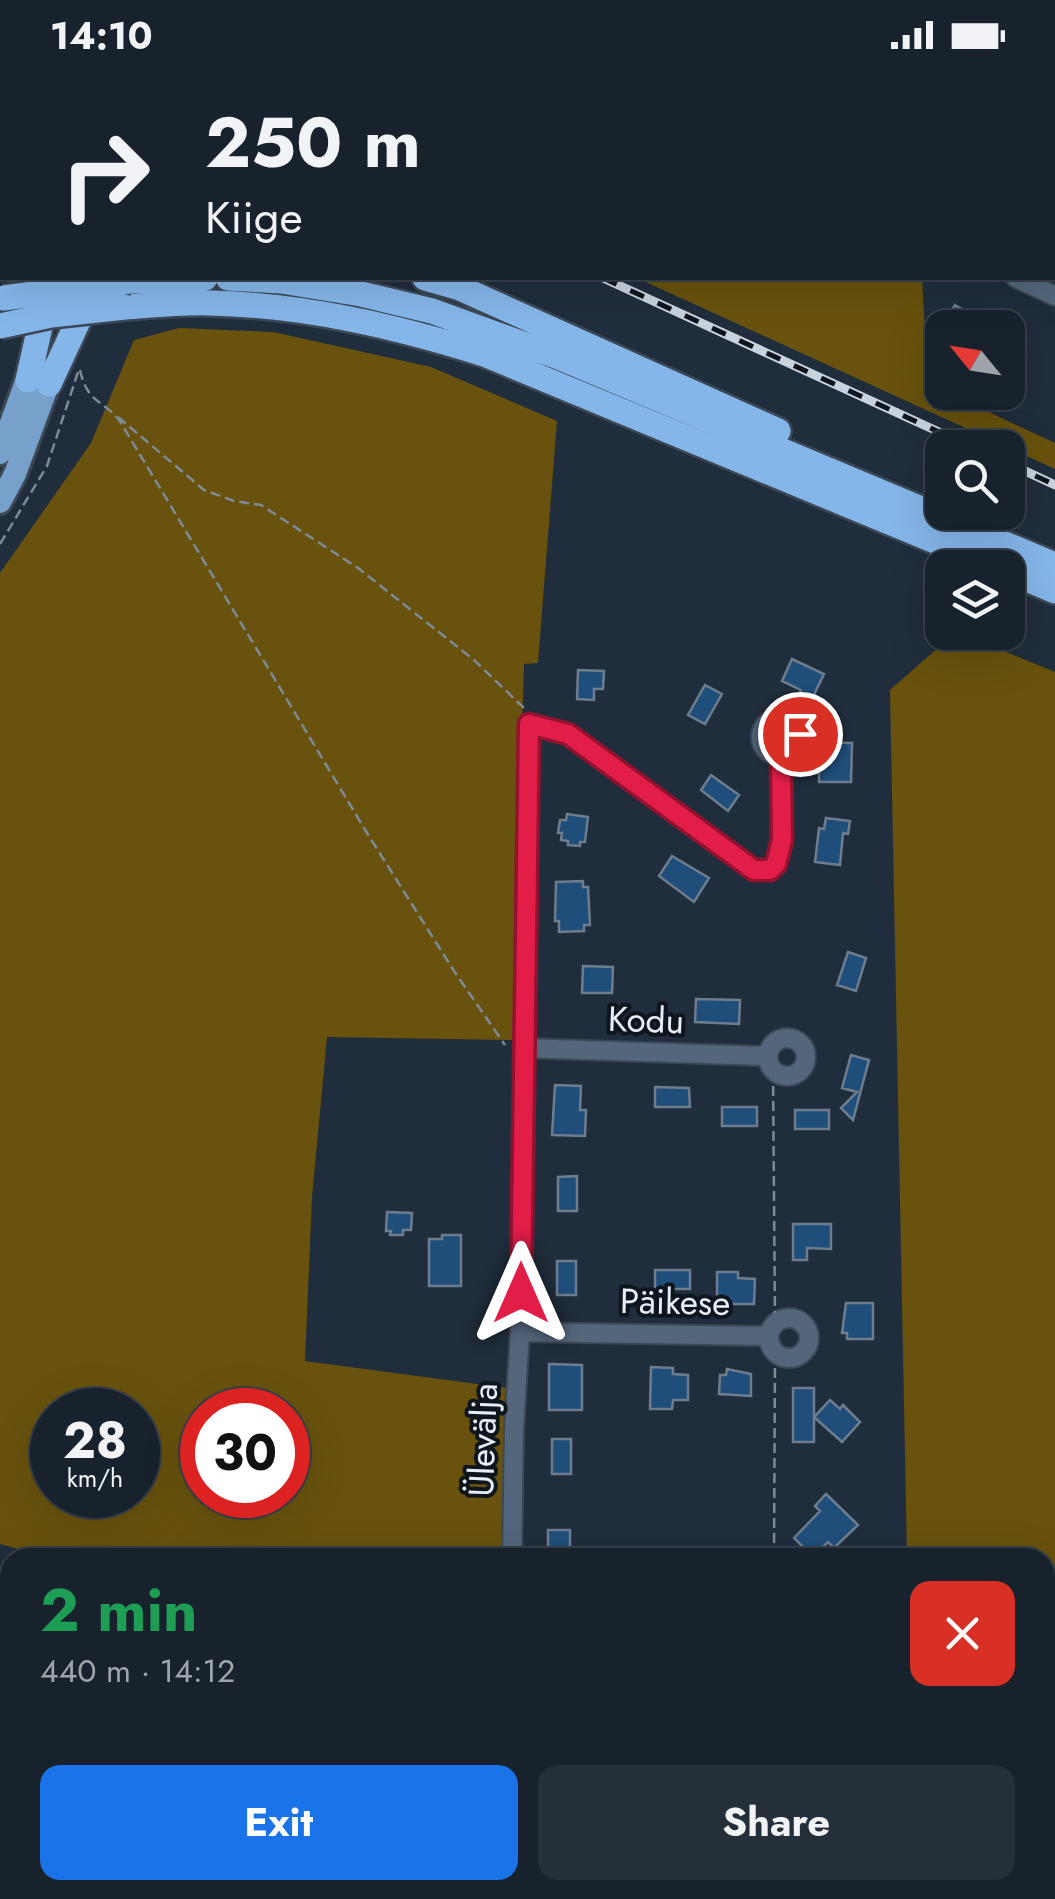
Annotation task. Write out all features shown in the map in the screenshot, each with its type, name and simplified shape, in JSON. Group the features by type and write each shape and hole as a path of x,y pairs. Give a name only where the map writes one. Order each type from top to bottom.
{"highway":[{"path":"38,382 51,280"},
{"path":"38,382 96,280"},
{"path":"0,326 195,280"},
{"path":"249,280 313,286 432,311 556,356 925,507"},
{"path":"432,280 460,288 665,378 925,500"},
{"path":"2,299 127,294 280,308 414,332 501,361 957,550"},
{"path":"980,530 1055,564"},
{"path":"1025,578 1055,590"}],"main road":[{"path":"0,502 16,474 63,280"},
{"path":"0,453 38,382 83,280"}],"street":[{"path":"1020,280 1055,296"},
{"path":"529,724 568,734 754,870 770,870 779,856 781,756"},
{"name":"Ülevälja","path":"512,1548 520,1332 529,724"},
{"name":"Kodu","path":"523,1051 770,1064"},
{"name":"Päikese","path":"520,1332 773,1337"}],"path":[{"path":"0,544 47,466 80,368 86,392 204,490 234,501 261,505 380,584 514,696 527,711 529,724"},
{"path":"115,414 454,971 504,1045 523,1051"},
{"path":"770,1064 774,1548"}],"shaded area":[{"path":"641,280 922,280 925,410"},
{"path":"179,328 273,332 431,367 557,421 538,663 524,664 513,1040 327,1037 312,1197 305,1361 507,1388 502,1548 15,1548 0,1544 0,573 91,443 134,340"},
{"path":"926,410 984,410 1055,443 1055,469 1025,455 1025,430 970,430"},
{"path":"935,650 1001,650 1055,672 1055,1548 907,1548 890,690"}],"building":[{"path":"792,659 824,674 808,707 796,702 801,690 782,681"},
{"path":"578,670 604,671 603,689 594,689 594,700 577,699"},
{"path":"705,685 722,694 705,724 688,715"},
{"path":"819,742 852,743 851,782 819,782"},
{"path":"711,775 739,795 728,811 701,790"},
{"path":"567,814 588,817 585,842 580,842 580,846 568,845 568,841 561,840 562,833 558,833 560,820 566,820"},
{"path":"826,818 850,821 848,834 843,833 840,865 815,862 819,828 824,829"},
{"path":"672,856 709,878 694,902 659,876"},
{"path":"583,881 583,887 588,887 590,925 584,925 584,931 559,932 559,921 555,921 556,882"},
{"path":"848,952 866,958 856,991 837,985"},
{"path":"583,966 613,967 612,993 582,993"},
{"path":"696,999 740,1000 739,1024 695,1022"},
{"path":"851,1055 869,1060 853,1120 841,1108 857,1092 842,1088"},
{"path":"555,1085 581,1086 580,1110 586,1110 585,1136 552,1135"},
{"path":"655,1087 689,1088 690,1107 655,1107"},
{"path":"722,1107 757,1107 757,1126 722,1126"},
{"path":"795,1110 829,1110 829,1129 795,1129"},
{"path":"577,1176 577,1211 558,1211 558,1177"},
{"path":"387,1212 412,1213 411,1230 403,1230 403,1235 390,1235 391,1231 386,1231"},
{"path":"793,1224 831,1224 831,1249 807,1248 807,1260 793,1260"},
{"path":"442,1235 461,1235 461,1286 429,1286 429,1239 442,1239"},
{"path":"557,1261 576,1261 576,1295 557,1295"},
{"path":"655,1270 690,1270 690,1289 655,1289"},
{"path":"717,1272 738,1272 738,1278 755,1279 754,1304 717,1304"},
{"path":"846,1303 873,1303 873,1339 847,1339 847,1333 842,1333"},
{"path":"549,1364 582,1365 582,1410 549,1410"},
{"path":"651,1367 673,1368 673,1374 688,1375 688,1400 673,1400 672,1409 650,1409"},
{"path":"727,1369 751,1374 751,1396 719,1394 720,1375 726,1375"},
{"path":"793,1388 814,1388 814,1442 793,1442"},
{"path":"830,1400 840,1409 843,1405 860,1422 842,1442 814,1417"},
{"path":"552,1439 571,1439 571,1474 552,1474"},
{"path":"826,1494 858,1525 834,1548 828,1542 822,1548 804,1548 794,1538 820,1511 815,1506"},
{"path":"548,1530 570,1530 570,1548 548,1548"}],"railway":[{"path":"607,280 935,430"},
{"path":"1025,471 1055,485"}],"route":[{"path":"521,1293 529,724 568,734 754,870 770,870 779,856 781,756 793,752 800,734"}]}
